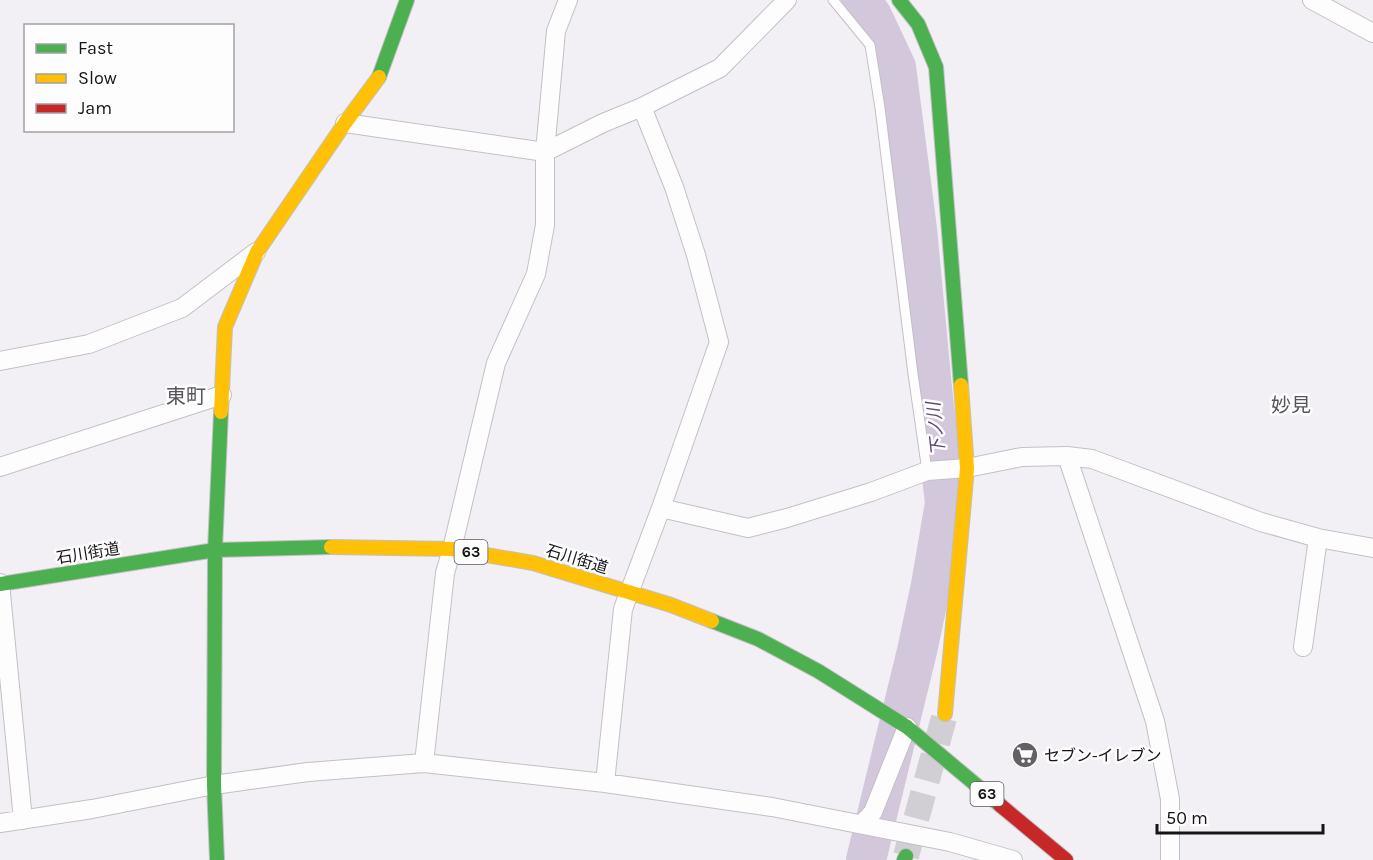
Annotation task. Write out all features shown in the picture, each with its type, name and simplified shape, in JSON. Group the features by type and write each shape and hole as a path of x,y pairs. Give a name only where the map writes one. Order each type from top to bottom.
{"street":[{"path":"218,860 214,785 214,550 225,327 257,252 345,123 379,78 407,0"},
{"path":"424,763 445,573 496,363 536,274 545,225 545,152 556,31 568,0"},
{"path":"345,123 545,152 720,68 787,0"},
{"path":"899,0 918,24 936,67 967,468 945,714"},
{"path":"1312,0 1373,33"},
{"path":"605,783 623,609 719,342 696,255 674,187 642,107"},
{"path":"0,361 89,344 182,308 257,252"},
{"path":"0,467 222,395"},
{"path":"661,508 748,528 871,492 927,471 967,468 1022,457 1067,456 1092,459 1261,522 1318,538 1373,548"},
{"path":"1067,456 1155,722 1170,799 1170,860"},
{"path":"1303,647 1318,538"},
{"name":"石川街道","path":"0,584 214,550 311,547 452,549 533,563 671,605 758,639 818,671 907,727 1066,860"},
{"path":"0,584 22,820"},
{"path":"862,824 873,812 907,727"},
{"path":"0,824 214,785 308,772 424,763 605,783 771,807 950,842 1013,860"}],"lane":[{"path":"833,0 870,45 927,471"}],"waterway":[{"name":"下ノ川","path":"861,0 872,16 896,67 917,229 945,503 917,651 866,860"}],"tunnel":[{"path":"906,856 945,714"}],"traffic: fast":[{"path":"379,77 407,0"},
{"path":"899,0 918,24 936,67 961,385"},
{"path":"217,860 214,785 215,550 221,412"},
{"path":"0,584 215,550 331,547"},
{"path":"712,621 758,639 818,671 907,727 1000,805"},
{"path":"904,860 906,856"}],"traffic: slow":[{"path":"221,412 225,327 257,252 379,77"},
{"path":"945,714 967,468 961,385"},
{"path":"331,547 452,549 533,563 671,605 712,621"}],"traffic: jam":[{"path":"1000,805 1066,860"}],"place":[{"name":"セブン-イレブン","path":"1025,755"}],"district":[{"name":"東町","path":"186,396"},
{"name":"妙見","path":"1291,405"}]}
